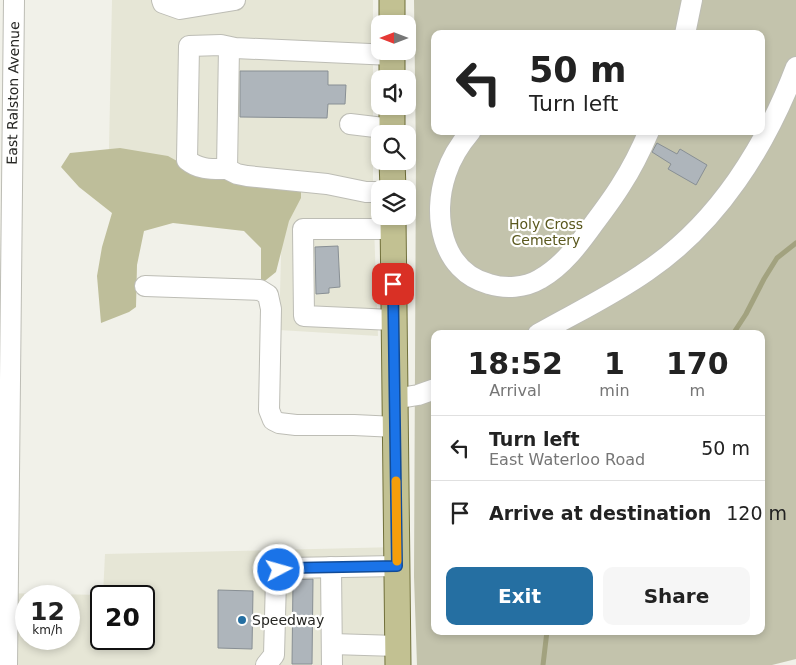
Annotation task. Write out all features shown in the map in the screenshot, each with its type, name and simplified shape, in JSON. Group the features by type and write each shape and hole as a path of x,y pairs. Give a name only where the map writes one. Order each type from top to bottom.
{"main road":[{"path":"392,0 392,15"},
{"path":"393,225 397,655"}],"street":[{"name":"East Ralston Avenue","path":"7,665 11,379 5,312 12,254 14,0"},
{"path":"162,0 164,3 180,9 235,0"},
{"path":"686,30 692,0"},
{"path":"371,192 327,184 247,176 227,169 203,168 193,165 188,160 189,46 221,45 392,62"},
{"path":"227,169 229,47"},
{"path":"765,134 788,89 796,67"},
{"path":"350,124 392,123"},
{"path":"468,135 459,146 446,172 443,183 440,216 443,239 453,259 464,271 475,278 496,286 518,286 539,280 555,268 571,252 621,185 634,164 647,135"},
{"path":"545,330 647,271 678,247 697,229 741,176 765,135"},
{"path":"371,224 302,229 304,316 393,320"},
{"path":"145,286 260,290 268,295 271,309 269,410 273,420 279,423 296,425 396,427"},
{"path":"394,399 418,395 431,390"},
{"path":"266,665 274,655 276,580 279,570 288,568 397,566"},
{"path":"332,567 332,665"},
{"path":"332,644 397,655"}],"shaded area":[{"path":"112,0 373,0 373,15 371,15 371,60 373,60 373,70 371,70 371,115 373,115 373,125 371,125 371,170 373,170 373,180 371,180 371,225 374,225 378,336 279,330 282,221 236,182 202,175 109,149"},
{"path":"397,547 398,665 0,665 0,593 15,593 15,650 80,650 80,595 90,595 90,650 155,650 155,585 103,585 105,554"}],"green space":[{"name":"Holy Cross Cemetery","path":"414,0 796,0 796,659 772,665 417,665 414,577 416,15 414,15"},
{"path":"120,148 168,156 202,175 235,182 301,184 301,198 289,221 276,272 261,284 261,248 244,231 173,223 144,231 137,265 136,307 129,312 101,323 97,276 102,247 112,213 79,187 61,167 70,153"}],"building":[{"path":"240,71 328,71 328,85 346,85 345,104 328,104 327,118 240,117"},
{"path":"657,143 677,154 680,149 707,165 696,185 668,169 671,164 652,152"},
{"path":"338,246 340,287 329,288 329,293 316,294 315,247"},
{"path":"313,579 312,664 292,664 293,580"},
{"path":"218,590 253,591 252,649 218,648"}],"waterway":[{"path":"736,330 777,258 796,243"},
{"path":"543,665 547,635"}],"slow traffic":[{"path":"396,481 397,561"}],"place":[{"name":"Speedway","path":"242,620"}],"route":[{"path":"279,570 288,568 397,566 393,284"}]}
